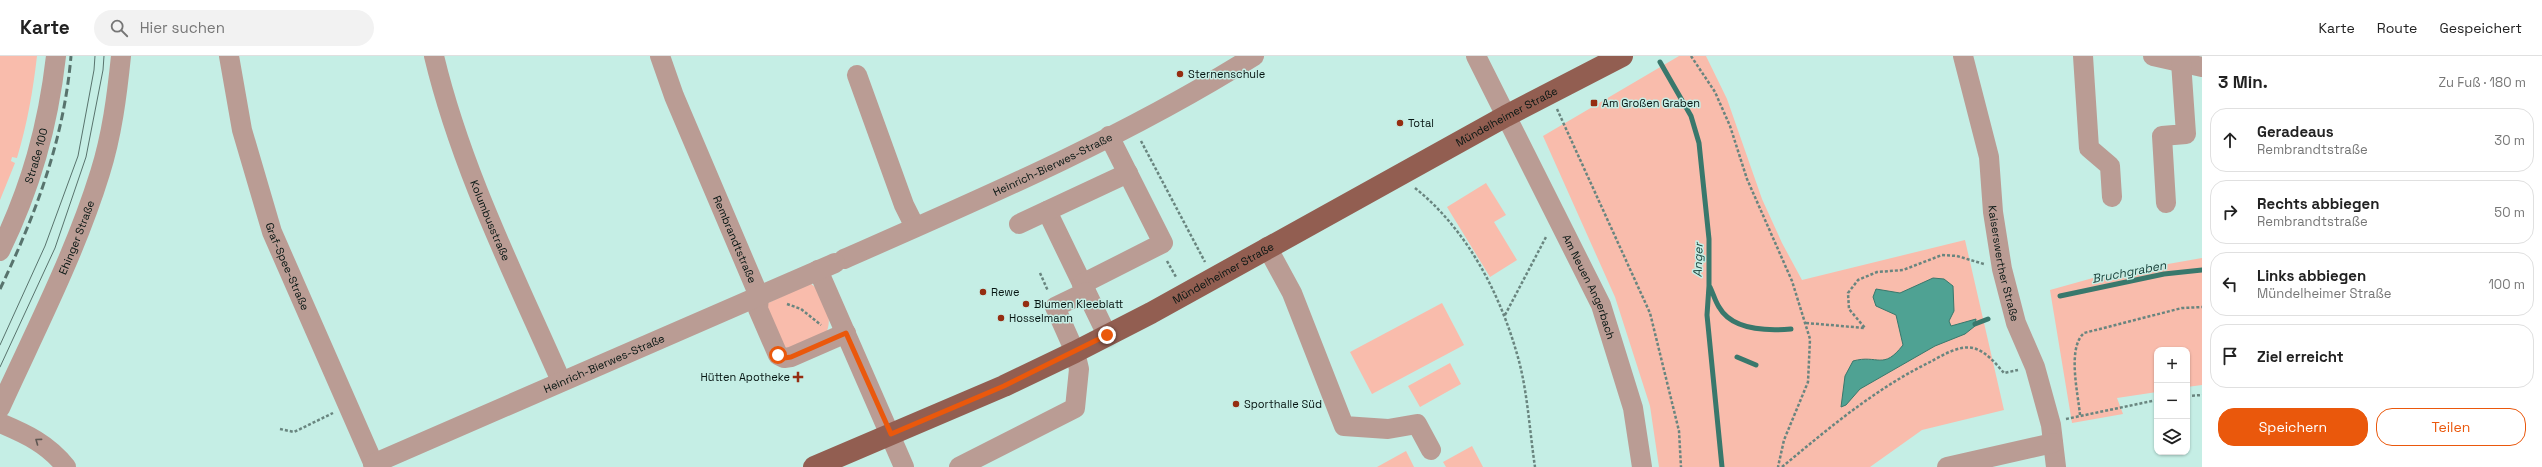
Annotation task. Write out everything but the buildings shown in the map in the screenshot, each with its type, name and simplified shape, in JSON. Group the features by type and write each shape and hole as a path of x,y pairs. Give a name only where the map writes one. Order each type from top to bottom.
{"main road":[{"name":"Mündelheimer Straße","path":"814,467 1075,352 1184,294 1506,116 1622,56"}],"street":[{"name":"Straße 100","path":"0,251 27,189 42,143 50,107 56,56"},
{"name":"Ehinger Straße","path":"0,408 66,261 101,173 113,118 121,56"},
{"name":"Graf-Spee-Straße","path":"229,56 242,130 272,232 374,465"},
{"name":"Kolumbusstraße","path":"434,56 443,95 466,164 561,380"},
{"name":"Rembrandtstraße","path":"660,56 674,96 759,296 758,309 778,355 784,358 841,335"},
{"name":"Heinrich-Bierwes-Straße","path":"374,465 561,380 759,296 915,227 1132,125 1219,78 1254,56"},
{"name":"Am Neuen Angerbach","path":"1476,56 1600,305 1633,408 1642,467"},
{"name":"Kaiserswerther Straße","path":"1963,56 1989,157 1993,212 2002,269 2016,323 2035,367 2052,434 2056,467"},
{"path":"2083,56 2089,148 2110,166 2112,197"},
{"path":"2154,56 2202,67"},
{"path":"2166,203 2162,136 2186,134 2181,62"},
{"path":"857,75 904,205 915,227"},
{"path":"959,467 1075,408 1079,369 1075,352 1055,307 1084,288 1163,243 1109,136"},
{"path":"1019,224 1128,172"},
{"path":"1047,211 1107,335"},
{"path":"1267,247 1292,293 1344,426 1388,429 1417,424 1431,450"},
{"path":"832,264 841,335 891,434 904,467"},
{"path":"0,423 33,437 52,451 66,467"},
{"path":"1947,467 2052,434"}],"path":[{"path":"1692,56 1715,92 1730,126 1747,179 1792,281 1810,339 1808,382 1784,440 1780,467"},
{"path":"1550,94 1650,313 1679,431 1681,467"},
{"path":"1132,125 1214,277"},
{"path":"1405,172 1412,185 1442,210 1459,233 1505,315 1520,366 1535,467"},
{"path":"1505,315 1546,237 1563,230"},
{"path":"1159,245 1184,294"},
{"path":"1806,324 1865,328 1849,309 1848,294 1858,280 1877,272 1903,270 1942,255 1957,256 2002,269"},
{"path":"759,296 801,309 841,335"},
{"path":"2080,415 2074,350 2077,339 2084,333 2182,308 2202,307"},
{"path":"1780,467 1856,405 1902,376 1951,352 1964,348 1974,348 1985,354 2004,373 2035,367"},
{"path":"2190,396 2202,394"},
{"path":"2052,434 2080,415 2154,401"},
{"path":"280,429 294,432 348,406"}],"shaded area":[{"path":"0,56 37,56 34,82 21,146 17,158 12,157 11,161 15,163 0,200"},
{"path":"1679,56 1706,56 1727,99 1762,199 1782,243 1802,280 1965,240 2004,410 1922,430 1870,467 1659,467 1650,406 1615,297 1543,136"},
{"path":"1486,183 1506,215 1494,222 1517,260 1490,277 1447,207"},
{"path":"2202,258 2202,385 2190,387 2190,347 2154,347 2154,392 2117,398 2123,414 2072,423 2050,290 2100,276"},
{"path":"1933,278 1944,279 1953,286 1954,311 1949,321 1951,326 1976,319 1975,326 1965,334 1935,346 1860,389 1846,405 1841,407 1845,376 1853,361 1862,359 1885,360 1896,353 1903,345 1896,315 1876,306 1873,297 1876,289 1900,293"},
{"path":"810,283 819,292 826,305 829,318 827,331 791,348 783,347 766,304"},
{"path":"1442,303 1464,345 1372,394 1350,352"},
{"path":"1450,363 1461,384 1420,407 1408,386"},
{"path":"1472,446 1483,467 1446,467 1443,462"},
{"path":"1406,451 1414,467 1377,467"}],"waterway":[{"name":"Anger","path":"1660,62 1691,116 1699,143 1709,239 1709,286 1707,315 1722,467"},
{"name":"Bruchgraben","path":"2060,296 2164,274 2202,270"},
{"path":"1710,287 1716,302 1725,315 1741,325 1771,330 1791,329"},
{"name":"Bruchgraben","path":"1975,324 1988,319"},
{"path":"1737,357 1756,365"}],"tram line":[{"path":"0,345 45,246 78,156 94,70 95,56"},
{"path":"0,367 55,248 86,157 103,70 104,56"}],"railway":[{"path":"0,289 25,233 46,176 62,117 71,56"}],"place":[{"name":"Sternenschule","path":"1180,74"},
{"name":"Am Großen Graben","path":"1594,103"},
{"name":"Total","path":"1400,123"},
{"name":"Rewe","path":"983,292"},
{"name":"Blumen Kleeblatt","path":"1026,304"},
{"name":"Hosselmann","path":"1001,318"},
{"name":"Hütten Apotheke","path":"798,377"},
{"name":"Sporthalle Süd","path":"1236,404"}],"route":[{"path":"778,355 784,358 791,357 846,333 891,434 1004,386 1107,335"}]}
